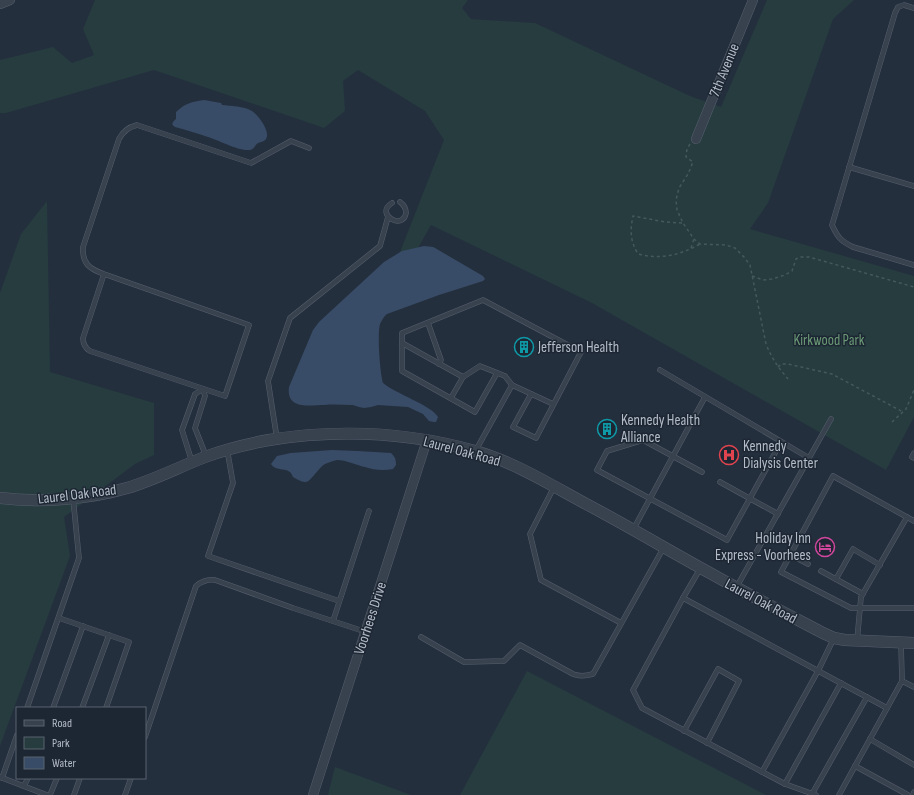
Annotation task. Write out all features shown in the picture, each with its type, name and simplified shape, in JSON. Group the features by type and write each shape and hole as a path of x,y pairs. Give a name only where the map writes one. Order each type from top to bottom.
{"street":[{"path":"0,4 10,0"},
{"name":"7th Avenue","path":"696,139 753,0"},
{"name":"Laurel Oak Road","path":"0,498 39,500 73,498 100,494 127,488 227,449 277,439 339,433 382,435 427,440 475,451 515,466 736,588 834,638 858,641 914,643"},
{"name":"Voorhees Drive","path":"313,795 427,440"}],"lane":[{"path":"914,8 904,5 898,7 896,10 832,225 836,235 853,247 914,265"},
{"path":"104,274 83,338 83,342 87,349 224,396 249,325 104,274 94,271 85,260 83,247 119,139 126,130 137,125 251,163 291,141 309,148"},
{"path":"849,167 914,186"},
{"path":"388,217 392,220 401,220 406,212 405,207 400,202"},
{"path":"277,439 268,381 290,318 380,246 388,217 386,213 387,208 389,204 392,203"},
{"path":"497,373 476,412 402,371 402,334 483,300 581,352 536,438 513,427 531,394"},
{"path":"428,323 441,360 439,364"},
{"path":"402,344 463,377"},
{"path":"451,398 463,377 480,366 505,376 512,385 553,404"},
{"path":"660,370 809,458"},
{"path":"475,451 512,385"},
{"path":"203,389 204,396 195,428 206,456"},
{"path":"192,462 182,430 195,394 203,389"},
{"path":"633,530 705,397"},
{"path":"736,588 831,419"},
{"path":"702,472 643,440 607,451 597,470 727,540 781,442"},
{"path":"227,449 233,483 208,556 339,601"},
{"path":"914,453 912,457 914,458"},
{"path":"914,521 833,476 781,572 851,608 914,608"},
{"path":"720,482 778,514"},
{"path":"554,487 530,534 541,580 621,623"},
{"path":"27,707 80,558 73,498"},
{"path":"333,621 369,512"},
{"path":"858,641 862,597 907,517"},
{"path":"421,637 464,662 504,661 520,645 573,674 586,676 593,674 664,547"},
{"path":"836,579 853,549 880,565"},
{"path":"791,554 808,564"},
{"path":"701,568 683,598 634,690 642,708 785,784 814,794 867,697"},
{"path":"822,571 864,594"},
{"path":"146,734 196,586 204,580 215,580 366,632"},
{"path":"683,598 887,708"},
{"path":"59,618 129,642 106,707"},
{"path":"53,707 84,626"},
{"path":"82,707 109,635"},
{"path":"762,772 818,671 834,638"},
{"path":"839,795 902,681 901,642"},
{"path":"684,731 718,669 739,681 707,743"},
{"path":"902,681 914,687"},
{"path":"785,784 841,683"},
{"path":"16,738 1,778 49,795 56,779"},
{"path":"870,739 914,765"},
{"path":"855,766 908,795"},
{"path":"24,786 28,779"},
{"path":"74,795 80,779"},
{"path":"125,795 131,779"}],"path":[{"path":"696,139 686,149 686,157 693,162 688,174 679,188 676,200 677,210 683,223 694,239 700,244"},
{"path":"683,223 665,222 633,216 631,226 633,246 638,254 662,257 678,254 700,244 726,245 735,248 750,265 766,344 770,355 788,379"},
{"path":"691,249 694,239"},
{"path":"752,276 763,280 785,275 792,271 796,259 800,257 809,257 914,287"},
{"path":"778,367 781,364 788,364 832,374 903,412"},
{"path":"892,422 906,410 914,390"}],"green space":[{"name":"Kirkwood Park","path":"95,0 468,0 462,8 471,19 535,23 690,96 721,107 767,0 854,0 833,19 768,203 750,229 914,276 914,417 886,470 592,303 431,225 418,248 400,252 444,140 425,111 358,70 343,81 345,111 324,128 154,70 6,113 0,113 0,60 53,47 72,63 94,55 83,29"},
{"path":"47,201 50,372 154,403 154,455 135,464 64,517 70,556 0,746 0,293 21,234"},
{"path":"527,671 766,795 460,795"},
{"path":"335,767 411,795 328,795"}],"water":[{"path":"204,100 221,103 222,105 241,107 252,111 260,120 267,132 266,139 258,143 252,149 244,150 200,134 175,127 173,125 172,123 176,119 176,112 189,103"},
{"path":"424,246 435,248 483,276 485,279 483,281 387,314 380,324 379,354 383,383 428,408 438,417 436,422 429,421 423,414 408,407 378,405 364,408 353,405 300,405 291,400 289,387 313,330 319,322 384,262 402,251"},
{"path":"332,450 391,453 395,458 396,465 393,469 379,470 337,460 325,464 307,482 305,482 293,477 289,471 276,468 271,464 277,456 291,453"}],"place":[{"name":"Jefferson Health","path":"524,347"},
{"name":"Kennedy Health Alliance","path":"607,429"},
{"name":"Kennedy Dialysis Center","path":"729,455"},
{"name":"Holiday Inn Express - Voorhees","path":"825,547"}]}
